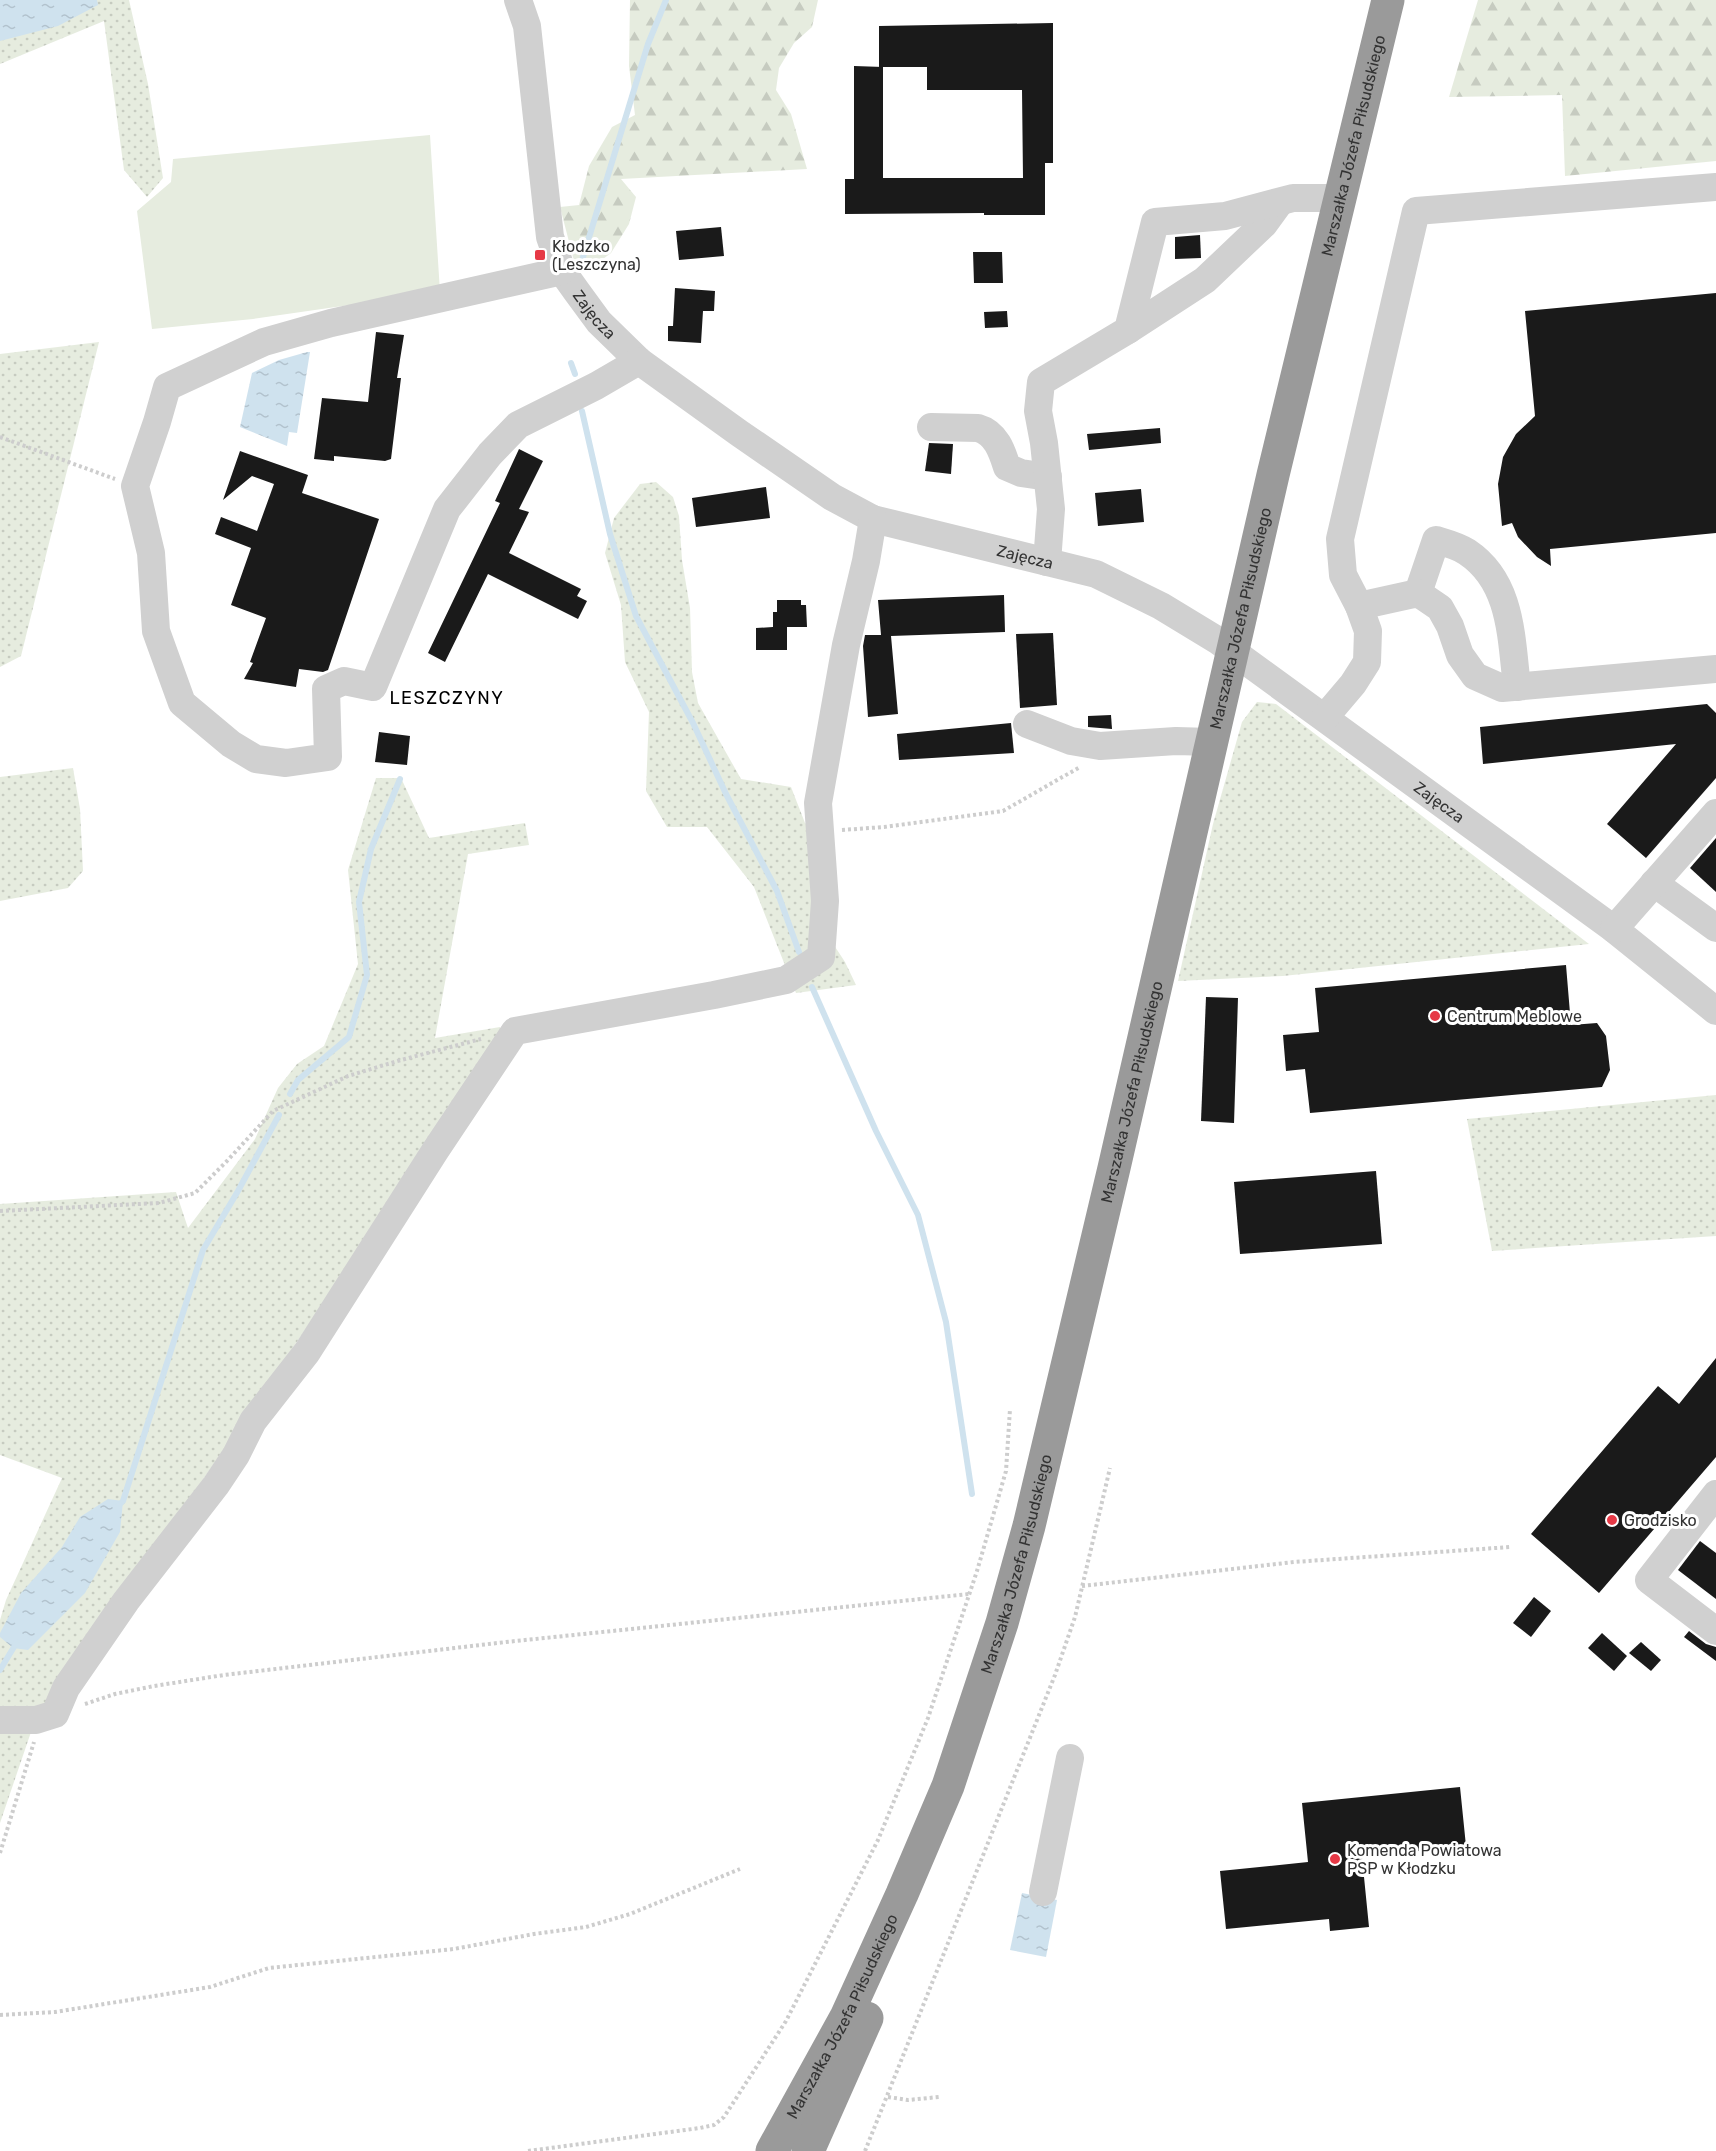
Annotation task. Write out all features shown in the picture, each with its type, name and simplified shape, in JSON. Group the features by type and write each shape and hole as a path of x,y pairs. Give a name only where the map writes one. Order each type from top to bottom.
{"highway":[{"name":"Marszałka Józefa Piłsudskiego","path":"772,2151 846,2017 902,1894 948,1786 1002,1623 1029,1526 1117,1156 1273,475 1388,0"},
{"path":"808,2151 924,1886 944,1823 948,1786"}],"street":[{"name":"Zajęcza","path":"518,0 527,26 550,237 562,271 599,322 639,361 832,497 873,519 1096,574 1161,606 1217,640 1325,717 1614,929 1716,1011"},
{"path":"1325,717 1353,684 1367,662 1368,631 1359,606 1343,575 1340,539 1416,212 1716,187"},
{"path":"1128,330 1155,222 1225,216 1293,198 1340,198"},
{"path":"1047,562 1051,509 1038,411 1041,382 1205,280 1264,224 1280,202"},
{"path":"562,271 331,322 264,342 167,387 135,486 151,553 156,632 182,703 231,744 256,759 286,763 328,757 326,689 345,681 373,687 447,509 486,459 518,425 596,386 639,361"},
{"path":"931,427 984,430 996,440 1007,467 1021,473 1048,477"},
{"path":"0,1720 36,1720 54,1714 66,1688 126,1601 216,1485 236,1455 254,1421 307,1352 435,1151 515,1031 786,980 821,957 825,901 818,803 846,645 866,561 873,519"},
{"path":"1418,593 1436,540 1465,551 1490,571 1505,601 1517,687"},
{"path":"1359,606 1418,593 1440,608 1450,626 1460,655 1475,676 1502,688 1716,669"},
{"path":"1027,724 1071,741 1100,746 1176,741 1212,742"},
{"path":"1614,929 1716,813"},
{"path":"1654,883 1716,928"},
{"path":"1716,1494 1707,1523 1649,1580 1716,1631"},
{"path":"1043,1892 1070,1758"}],"path":[{"path":"0,437 135,486"},
{"path":"820,832 884,827 1003,811 1117,745"},
{"path":"0,1211 159,1203 195,1193 273,1111 348,1076 515,1031"},
{"path":"528,2151 700,2128 714,2125 724,2117 786,2021 878,1840 928,1718 1006,1471 1010,1409"},
{"path":"866,2151 1055,1675 1075,1617 1110,1468"},
{"path":"1082,1586 1294,1562 1510,1546"},
{"path":"0,1853 38,1730 54,1714 115,1694 224,1675 518,1641 969,1594"},
{"path":"0,2015 55,2012 210,1987 269,1968 454,1949 586,1927 630,1914 740,1869"},
{"path":"888,2097 908,2100 939,2097"}],"green space":[{"path":"0,0 129,0 148,84 163,178 147,197 124,170 104,21 0,64"},
{"path":"630,0 818,0 812,27 794,43 779,68 776,90 791,114 807,169 621,179 636,197 629,224 611,253 591,268 574,261 560,207 579,205 589,166 612,127 635,115 629,66"},
{"path":"1478,0 1716,0 1716,161 1565,176 1562,95 1449,97"},
{"path":"430,135 440,292 253,319 152,329 137,211 171,182 173,159"},
{"path":"99,342 21,656 0,667 0,354"},
{"path":"656,482 673,497 679,516 682,560 690,608 692,672 698,703 741,779 791,787 805,823 826,838 828,936 845,962 856,985 796,993 754,887 707,827 667,827 646,791 649,712 625,662 621,605 605,553 614,518 640,484"},
{"path":"1257,702 1276,704 1589,944 1283,976 1178,981 1213,824 1242,722"},
{"path":"73,768 80,809 83,871 68,888 0,901 0,777"},
{"path":"376,778 401,778 429,838 525,823 529,845 468,854 435,1038 500,1027 502,1041 31,1732 0,1823 0,1620 6,1600 62,1478 0,1455 0,1204 176,1192 188,1228 255,1139 278,1088 297,1064 324,1046 358,964 348,870"},
{"path":"1716,1095 1716,1236 1492,1251 1467,1119"}],"water":[{"path":"0,0 97,0 98,5 58,26 0,41"},
{"path":"310,352 297,433 289,432 287,446 240,427 252,373 279,360"},
{"path":"108,1499 123,1501 120,1532 85,1593 28,1650 13,1648 0,1637 0,1633 21,1593 62,1547 80,1517"},
{"path":"1022,1893 1057,1900 1046,1957 1010,1950"}],"building":[{"path":"1053,23 1053,163 1045,163 1045,215 845,214 845,179 854,179 854,66 879,67 879,26","holes":["883,67 927,67 927,90 1022,90 1023,178 883,178"]},
{"path":"721,227 724,256 679,260 676,231"},
{"path":"1200,235 1201,258 1175,259 1175,237"},
{"path":"973,252 1002,252 1003,283 974,283"},
{"path":"675,288 715,291 714,311 703,311 701,343 668,341 668,326 673,326"},
{"path":"1716,293 1716,533 1550,549 1551,566 1537,557 1518,537 1512,523 1502,526 1498,484 1503,457 1516,434 1535,416 1525,311"},
{"path":"1007,311 1008,327 985,328 984,312"},
{"path":"376,332 404,335 397,378 401,378 391,459 385,461 334,456 334,461 314,459 322,398 368,402"},
{"path":"1160,428 1161,443 1089,450 1087,434"},
{"path":"929,443 953,444 951,474 925,471"},
{"path":"519,449 543,461 519,509 529,512 509,553 581,589 577,596 587,601 578,619 488,574 445,662 428,653 500,503 495,501"},
{"path":"240,451 308,475 302,493 379,519 328,670 323,672 299,669 296,687 244,679 253,663 250,662 266,618 231,605 251,548 215,534 221,517 257,531 274,484 252,476 223,500"},
{"path":"766,487 770,518 696,527 692,498"},
{"path":"1141,489 1144,522 1098,526 1095,493"},
{"path":"1004,595 1005,632 891,636 898,714 868,717 863,646 865,635 881,635 878,600"},
{"path":"777,600 801,600 801,605 806,605 807,627 787,627 787,650 756,650 756,628 773,627 773,612 777,612"},
{"path":"1053,633 1057,705 1020,708 1016,634"},
{"path":"1707,704 1716,713 1716,778 1646,858 1607,824 1676,744 1483,764 1480,727"},
{"path":"1111,715 1112,729 1088,727 1088,716"},
{"path":"1011,723 1014,753 899,760 897,734"},
{"path":"379,732 410,736 407,765 375,762"},
{"path":"1716,838 1716,892 1690,868"},
{"path":"1566,965 1571,1025 1597,1023 1606,1036 1610,1070 1602,1087 1310,1113 1305,1069 1286,1071 1283,1035 1319,1032 1315,988"},
{"path":"1206,997 1238,998 1234,1123 1201,1121"},
{"path":"1376,1171 1382,1244 1240,1254 1234,1182"},
{"path":"1716,1358 1716,1457 1599,1593 1531,1534 1658,1386 1679,1404"},
{"path":"1700,1541 1716,1553 1716,1599 1678,1570"},
{"path":"1534,1597 1551,1611 1531,1637 1513,1623"},
{"path":"1689,1631 1706,1644 1716,1647 1716,1661 1684,1637"},
{"path":"1602,1633 1627,1656 1614,1671 1588,1648"},
{"path":"1641,1642 1661,1660 1651,1671 1629,1653"},
{"name":"Komenda Powiatowa PSP w Kłodzku","path":"1460,1787 1466,1846 1362,1857 1369,1927 1330,1931 1329,1919 1226,1929 1220,1871 1308,1862 1302,1803"}],"waterway":[{"path":"580,267 648,44 666,0"},
{"path":"571,363 575,374"},
{"path":"582,411 610,534 636,616 693,723 726,794 777,891 799,952"},
{"path":"290,1094 298,1080 349,1037 367,975 359,902 371,849 400,779"},
{"path":"812,987 876,1131 918,1215 946,1322 972,1494"},
{"path":"117,1507 123,1501 203,1250 279,1115"},
{"path":"0,1670 17,1642"}],"place":[{"name":"Kłodzko (Leszczyna)","path":"540,255"},
{"name":"Centrum Meblowe","path":"1435,1016"},
{"name":"Grodzisko","path":"1612,1520"},
{"name":"Komenda Powiatowa PSP w Kłodzku","path":"1335,1859"}],"district":[{"name":"LESZCZYNY","path":"447,698"}]}
